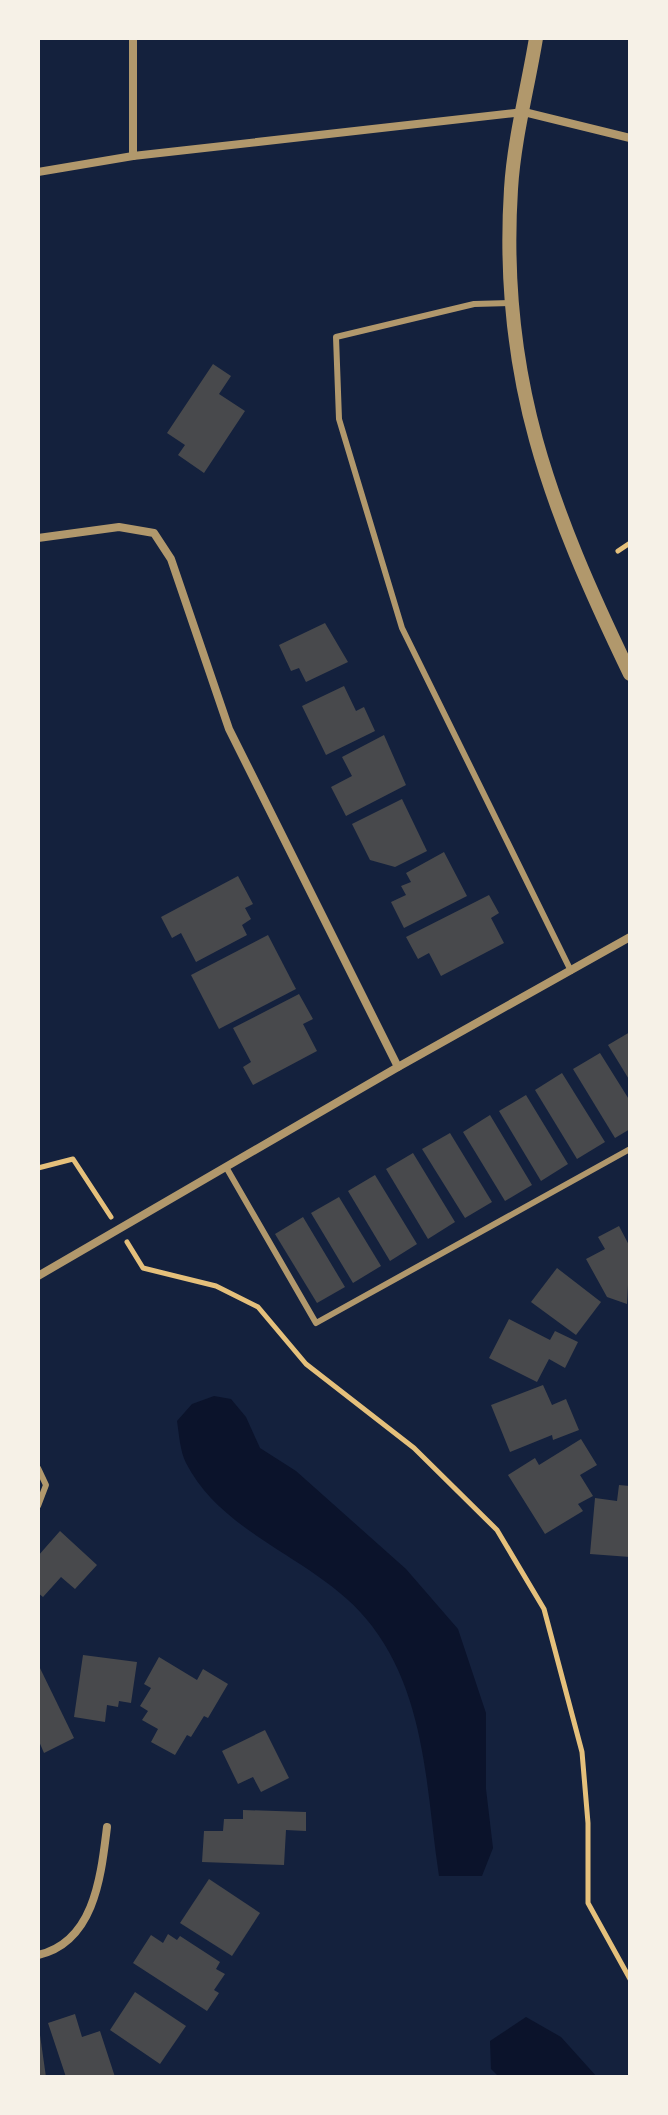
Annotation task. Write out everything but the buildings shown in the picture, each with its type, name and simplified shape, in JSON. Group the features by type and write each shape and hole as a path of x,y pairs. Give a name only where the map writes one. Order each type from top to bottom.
{"street":[{"path":"133,38 133,156"},
{"path":"536,38 511,186 511,303 529,423 555,508 630,674"},
{"path":"38,172 133,156 524,112 630,138"},
{"path":"38,538 119,527 154,533 171,559 229,729 398,1067"},
{"path":"38,1276 398,1067 630,937"},
{"path":"38,1955 80,1931 101,1872 107,1827"}],"lane":[{"path":"511,303 474,304 336,337 339,419 402,628 571,971"},
{"path":"226,1167 316,1323 630,1149"},
{"path":"38,1468 46,1485 38,1506"}],"path":[{"path":"618,551 630,543"},
{"path":"38,1168 73,1159 143,1268 216,1286 258,1307 306,1364 414,1448 497,1530 544,1609 582,1752 588,1823 588,1903 630,1979"}],"water":[{"path":"214,1396 231,1399 246,1417 260,1448 296,1471 406,1569 458,1629 486,1713 486,1789 493,1848 482,1876 439,1876 427,1779 414,1715 390,1654 372,1626 327,1583 224,1511 203,1489 186,1463 177,1421 192,1404"},
{"path":"526,2017 561,2037 597,2077 499,2077 491,2069 490,2041"}]}
